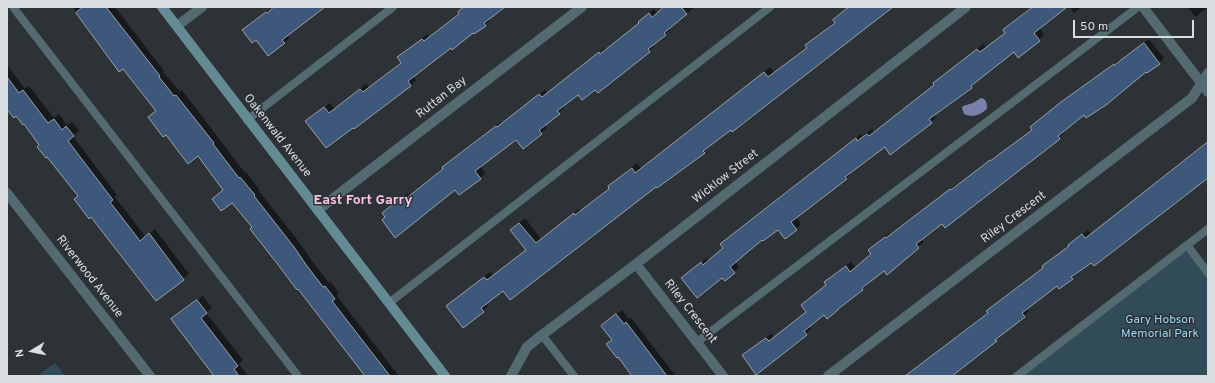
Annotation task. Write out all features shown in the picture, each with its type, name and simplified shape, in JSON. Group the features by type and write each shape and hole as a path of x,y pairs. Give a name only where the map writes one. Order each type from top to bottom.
{"street":[{"name":"Oakenwald Avenue","path":"162,7 247,120 445,376"},
{"path":"177,26 202,7"},
{"name":"Ruttan Bay","path":"318,210 582,7"},
{"name":"Wicklow Street","path":"511,376 527,347 966,7"},
{"path":"1143,7 1208,92"},
{"name":"Riley Crescent","path":"828,376 1192,98 1208,73"},
{"name":"Riverwood Avenue","path":"7,193 150,376"},
{"name":"Riley Crescent","path":"636,264 723,376"}],"lane":[{"path":"13,7 298,376"},
{"path":"247,120 394,7"},
{"path":"389,303 770,7"},
{"path":"698,342 1138,7"},
{"path":"1017,376 1208,229"},
{"path":"1187,245 1208,273"},
{"path":"542,335 574,376"}],"green space":[{"name":"Gary Hobson Memorial Park","path":"1187,245 1208,273 1208,376 1017,376"},
{"path":"55,363 65,376 37,376"}],"water":[{"path":"981,98 986,101 987,109 976,115 970,116 964,114 962,108 963,106 973,103"}],"building":[{"path":"83,7 106,7 174,96 176,95 214,143 213,144 239,178 240,177 255,195 254,196 323,287 325,286 335,299 332,301 390,376 365,376 250,229 252,227 232,203 221,211 212,199 223,190 198,156 188,164 166,135 163,137 148,117 156,111 123,69 119,72 76,13"},
{"path":"274,7 325,7 282,40 285,43 268,56 256,40 252,43 242,30"},
{"path":"464,7 505,7 484,23 486,26 474,34 473,33 452,50 451,48 408,81 411,86 326,148 305,121 324,107 329,113 360,89 363,92 401,63 397,57 422,39 424,41 459,14 458,12"},
{"path":"664,7 681,7 687,14 664,33 666,35 648,49 650,52 598,93 595,90 582,100 578,95 557,111 560,114 539,130 542,134 523,149 516,140 475,171 481,179 459,195 455,190 395,238 382,220 385,217 382,213 402,197 404,200 443,169 442,167 539,94 542,97 599,52 600,54 639,23 638,22 649,13 652,17"},
{"path":"849,7 893,7 732,132 731,130 703,151 705,153 657,188 656,187 510,300 503,291 481,308 484,312 463,328 446,306 484,277 487,280 526,250 510,230 519,223 536,243 574,213 575,215 609,189 608,186 632,168 635,173 764,72 768,77 807,48 805,45 835,23 833,20"},
{"path":"1033,7 1067,7 1034,33 1040,41 1018,58 1014,52 971,86 972,88 929,119 932,123 890,155 885,147 845,177 847,179 791,222 797,230 785,239 778,230 763,241 762,240 730,267 735,273 725,281 722,278 697,298 681,278 701,262 703,265 723,248 720,244 856,138 857,141 867,134 869,136 977,49 980,52 1005,33 1003,30"},
{"path":"1144,43 1160,64 1147,73 1146,72 1106,105 1086,118 1084,115 1058,136 1060,139 945,228 942,224 916,244 919,248 887,275 884,271 827,319 824,315 804,331 807,335 756,375 742,355 766,338 769,341 806,312 801,305 826,285 824,282 846,266 850,272 871,254 868,250 1032,130 1030,127 1061,102"},
{"path":"7,77 19,93 23,90 48,123 54,119 62,130 66,126 74,136 68,141 113,200 110,202 140,241 149,233 184,280 156,301 91,217 89,219 74,199 78,196 47,157 46,158 37,147 39,145 24,124 23,125 16,116 14,118 7,110"},
{"path":"1208,142 1208,178 1094,266 1091,263 1071,277 1073,279 1059,289 1057,286 1022,313 1025,317 952,376 905,376 988,313 986,311 1043,268 1042,266 1069,246 1068,245 1082,234 1085,238"},
{"path":"197,300 207,313 201,318 238,366 234,369 239,376 214,376 171,319"},
{"path":"616,314 624,324 626,322 667,376 632,376 618,357 617,358 606,344 612,340 601,326"}],"district":[{"name":"East Fort Garry","path":"363,201"}]}
